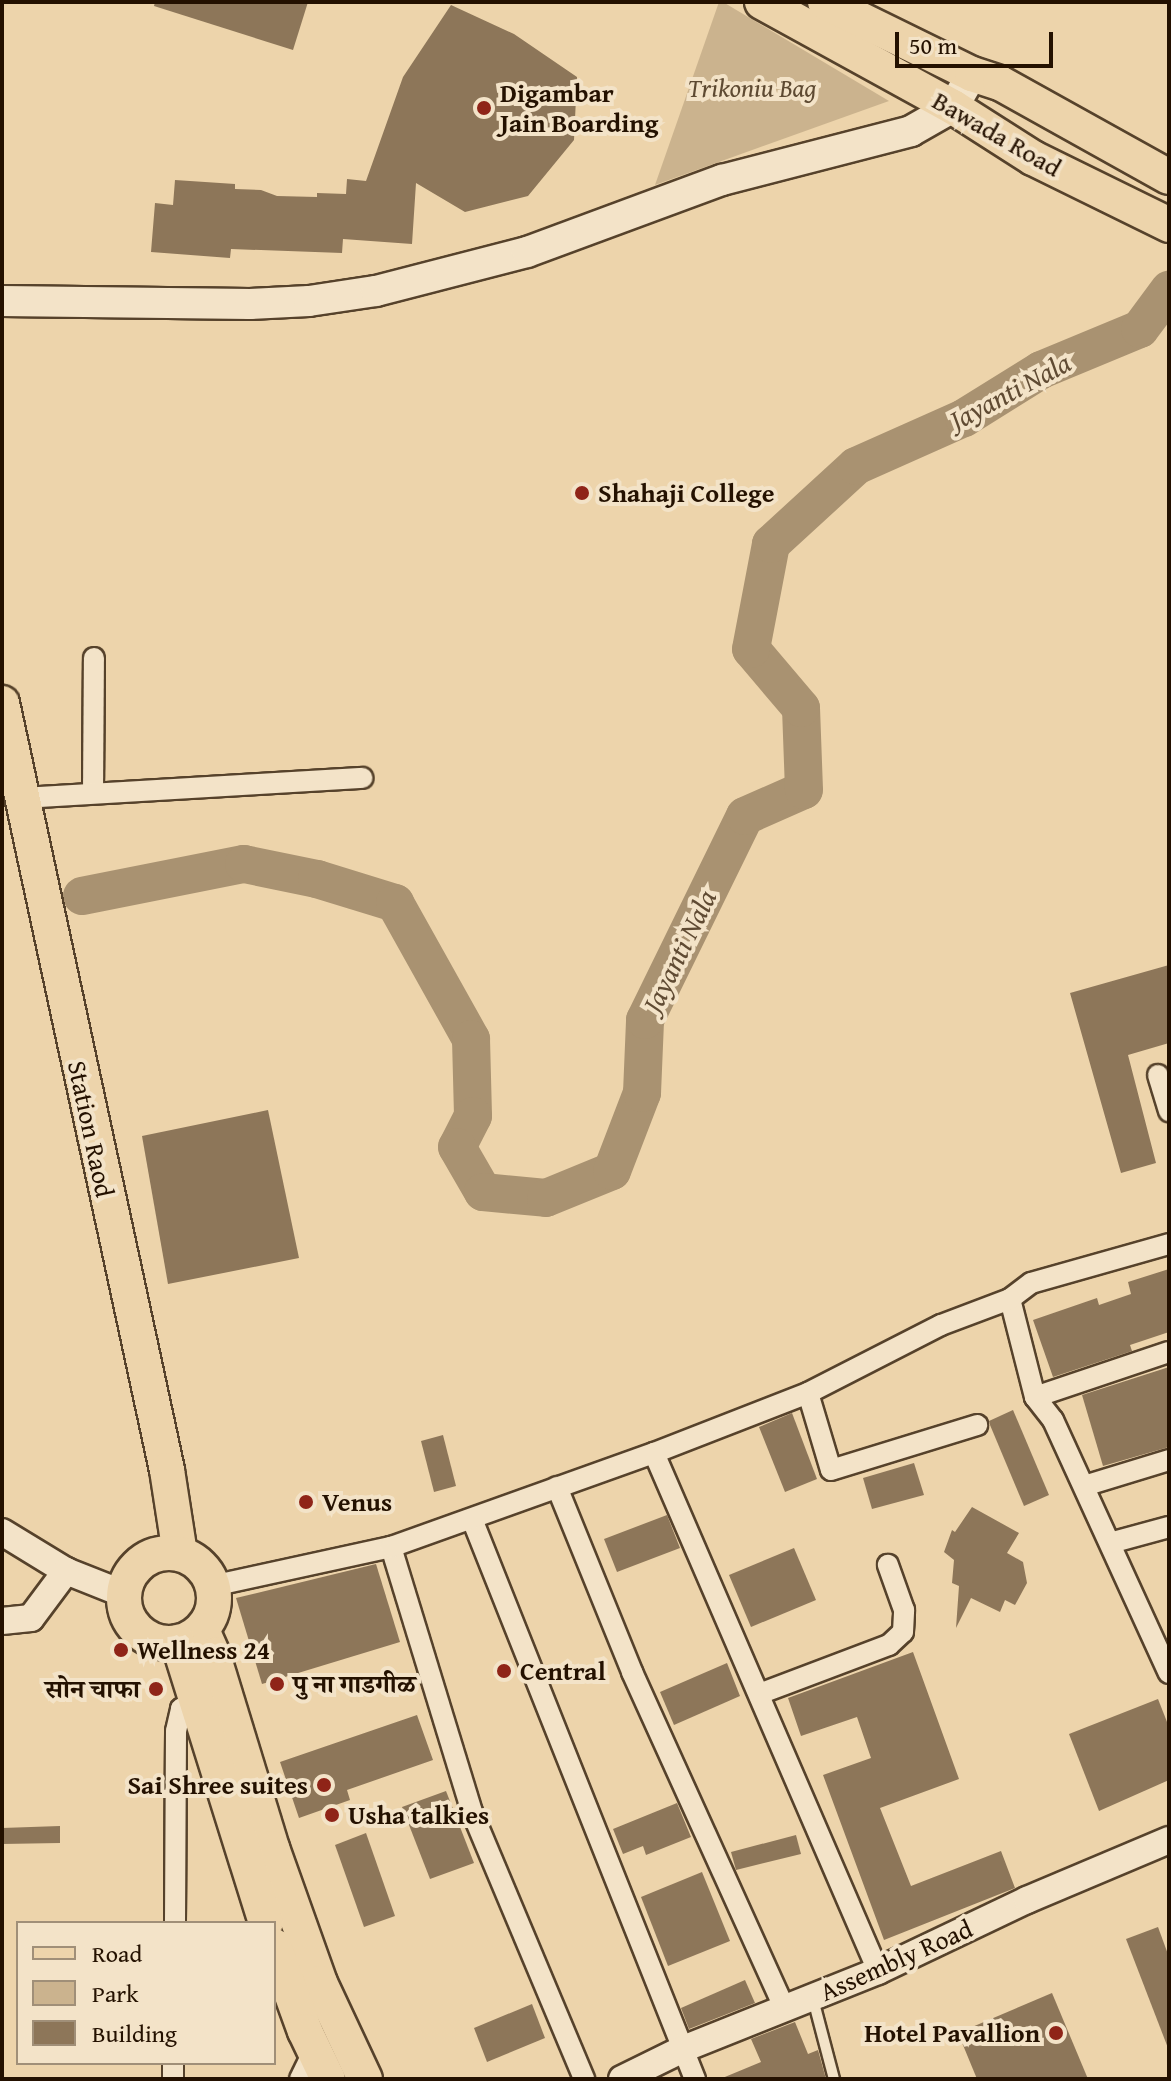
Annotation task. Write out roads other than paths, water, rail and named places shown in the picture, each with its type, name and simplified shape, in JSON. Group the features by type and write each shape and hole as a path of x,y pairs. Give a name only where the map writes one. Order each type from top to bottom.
{"main road":[{"name":"Bawada Road","path":"762,2 953,107 1033,158 1169,225"},
{"name":"Bawada Road","path":"825,2 972,74 1000,83 1169,177"},
{"path":"2,301 250,304 309,301 376,291 527,252 722,180 911,131 953,107 972,74"},
{"path":"2,703 13,800 152,1476 171,1554"},
{"path":"178,1638 211,1613 212,1586 205,1571 171,1554 140,1563 126,1582 124,1606 135,1628 178,1638 213,1655 290,1899 320,1983 365,2079"},
{"path":"178,1638 265,1921"},
{"path":"276,1952 314,2069"}],"street":[{"path":"93,792 94,658"},
{"path":"13,800 93,792 362,778"},
{"path":"1158,1075 1169,1111"},
{"path":"212,1586 391,1547 472,1519 808,1393 941,1325 1010,1299 1031,1283 1169,1244"},
{"path":"1010,1299 1035,1397 1053,1420 1169,1673"},
{"path":"1035,1397 1169,1352"},
{"path":"808,1393 831,1470 977,1425"},
{"path":"654,1453 878,1971"},
{"path":"1084,1486 1169,1460"},
{"path":"557,1487 632,1672 785,2010"},
{"path":"472,1519 695,2079"},
{"path":"1110,1543 1169,1527"},
{"path":"2,1532 66,1571 124,1594"},
{"path":"391,1547 472,1812 584,2079"},
{"path":"759,1694 889,1645 903,1632 904,1610 888,1565"},
{"path":"2,1621 31,1618 66,1571"},
{"path":"175,1921 176,1731 181,1709 196,1699"},
{"name":"Assembly Road","path":"622,2079 683,2049 878,1971 1110,1863 1169,1840"}],"lane":[{"path":"813,1998 834,2079"}],"waterway":[{"name":"Jayanti Nala","path":"82,896 244,864 317,879 395,903 471,1039 473,1116 457,1147 483,1192 546,1198 612,1171 642,1093 645,1020 745,816 804,790 801,708 751,649 771,544 856,466 964,418 1041,370 1140,329 1169,290"}],"place":[{"name":"Digambar Jain Boarding","path":"484,108"},
{"name":"Shahaji College","path":"582,493"},
{"name":"Venus","path":"306,1502"},
{"name":"Wellness 24","path":"121,1650"},
{"name":"Central","path":"504,1671"},
{"name":"पु ना गाडगीळ","path":"277,1684"},
{"name":"सोन चाफा","path":"156,1689"},
{"name":"Sai Shree suites","path":"324,1785"},
{"name":"Usha talkies","path":"332,1815"},
{"name":"Hotel Pavallion","path":"1056,2033"}],"park label":[{"name":"Trikoniu Bag","path":"752,88"}]}
